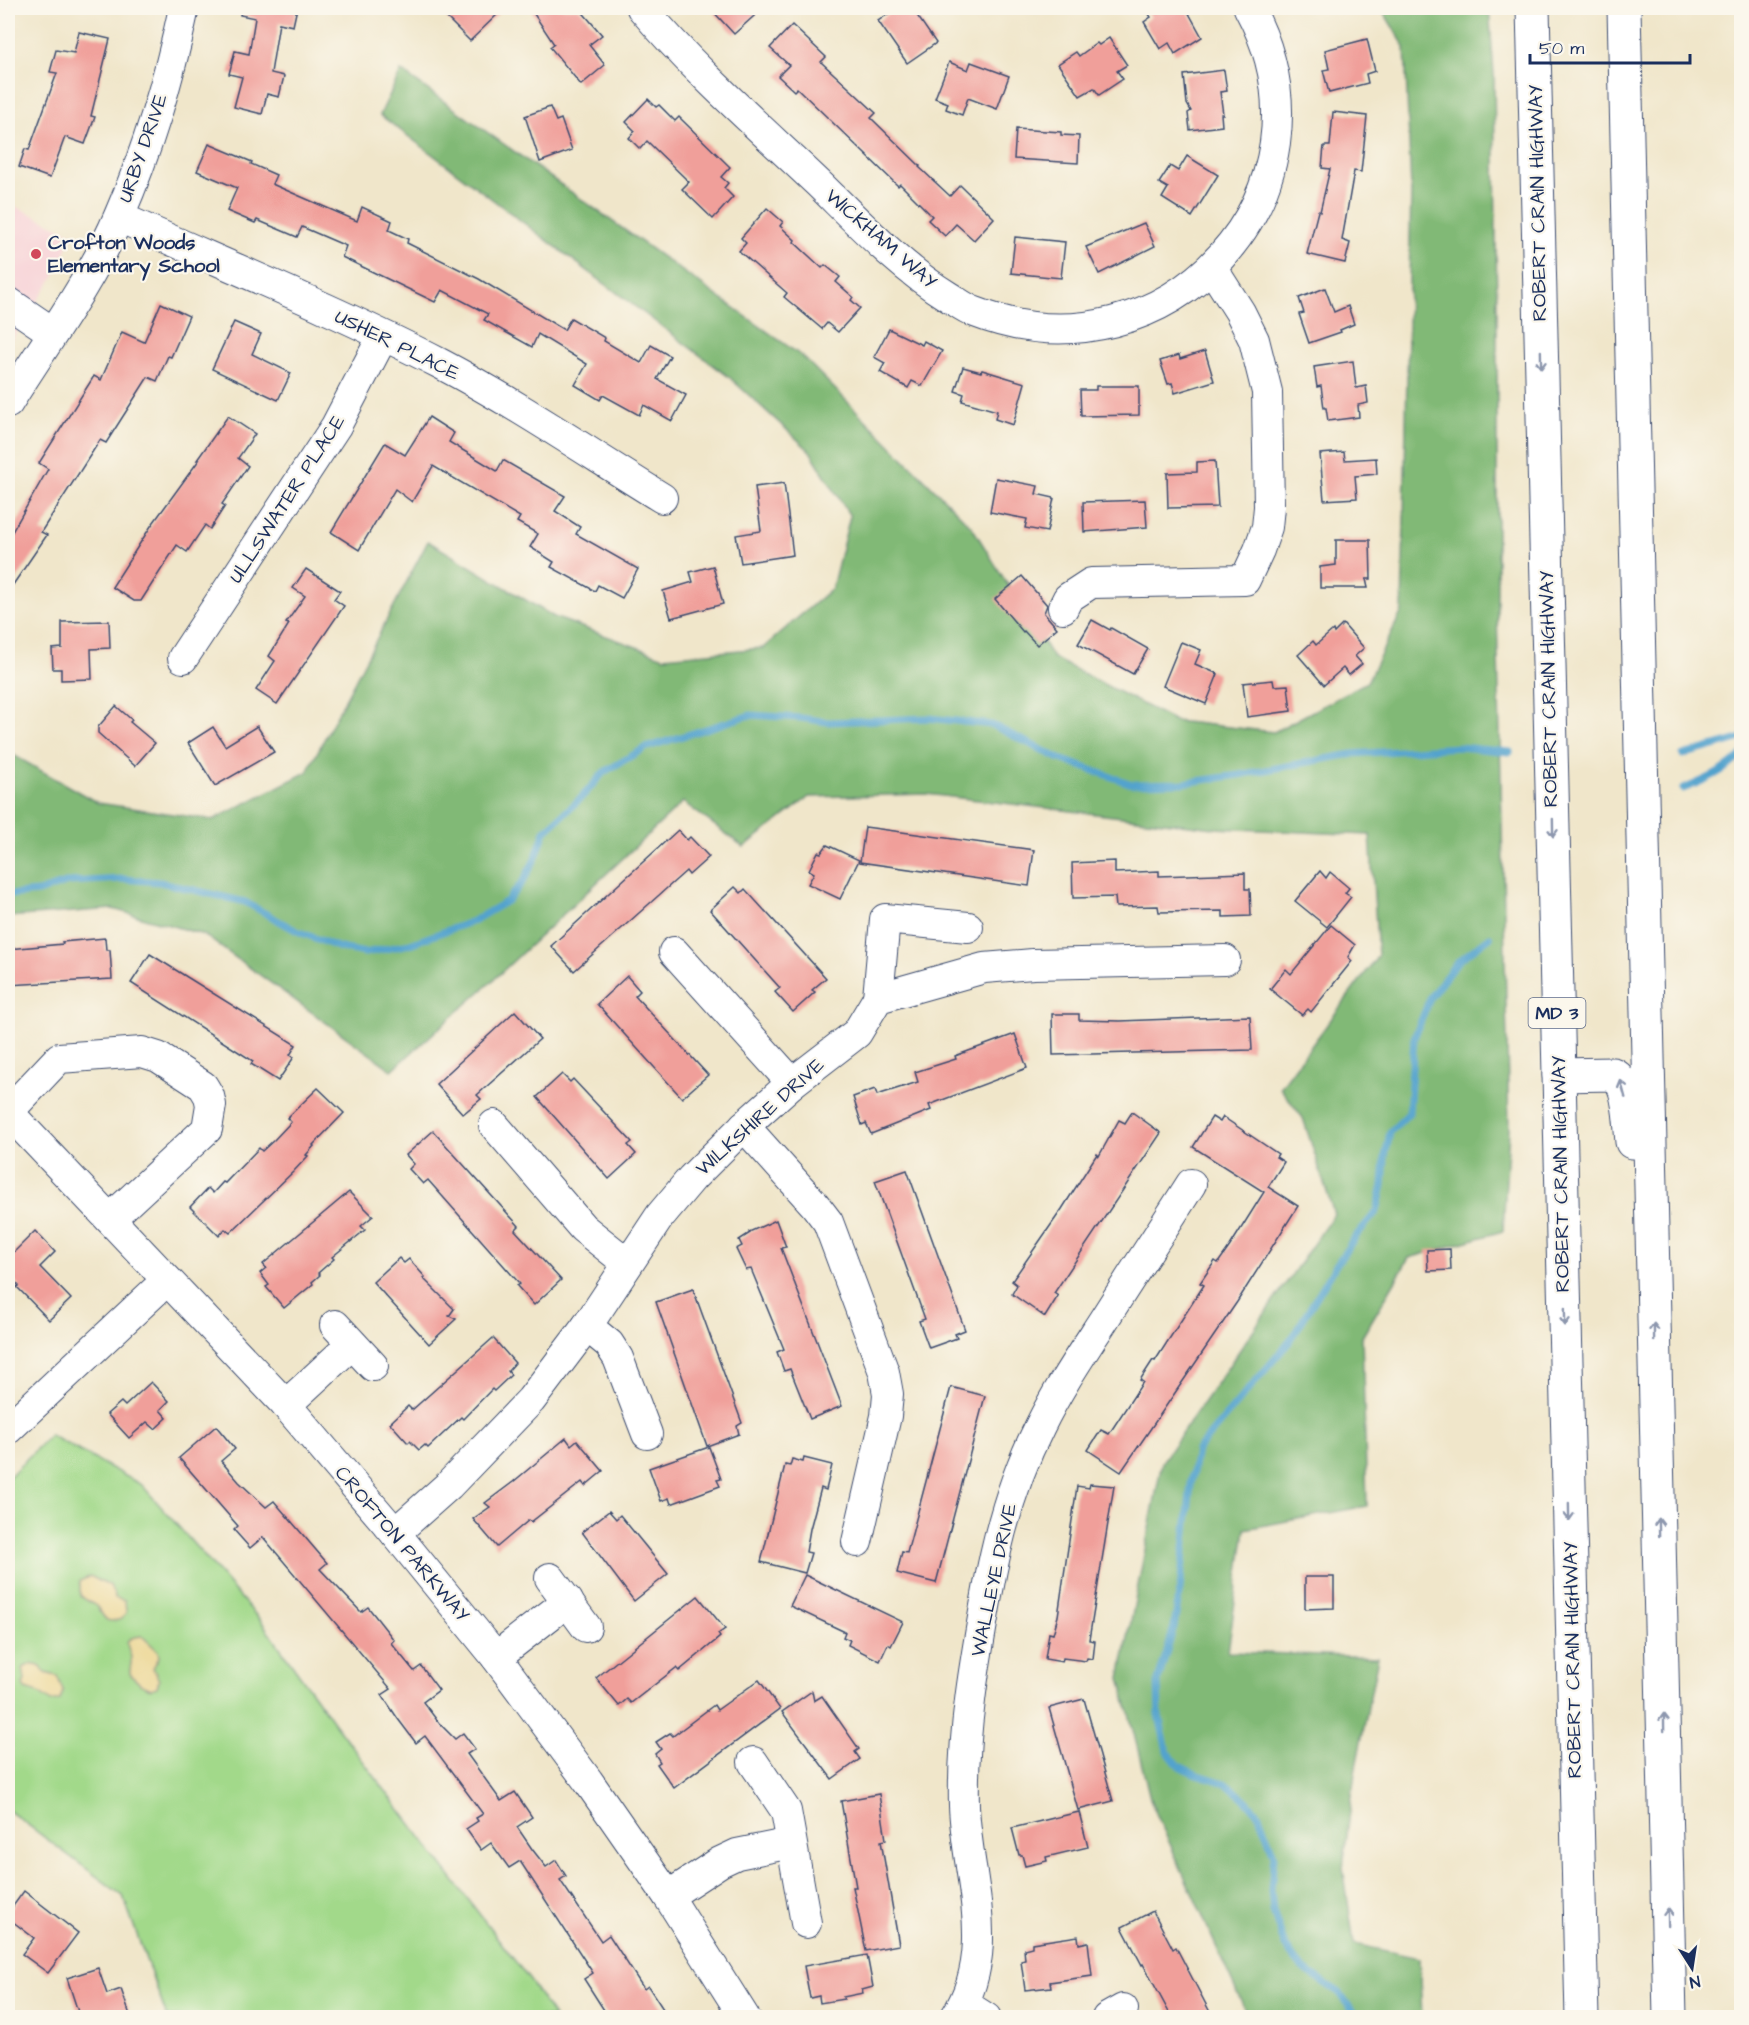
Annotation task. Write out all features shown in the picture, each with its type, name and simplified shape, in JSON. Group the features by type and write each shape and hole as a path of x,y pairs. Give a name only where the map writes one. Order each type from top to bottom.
{"highway":[{"name":"ROBERT CRAIN HIGHWAY","path":"1533,8 1582,2018"},
{"path":"1624,8 1670,2018"},
{"path":"1559,1076 1613,1074 1620,1077 1624,1087 1654,1292"}],"street":[{"name":"URBY DRIVE","path":"8,403 88,276 119,217 173,62 184,8"},
{"name":"WICKHAM WAY","path":"642,8 674,46 889,252 928,284 973,312 1013,324 1059,330 1097,326 1135,315 1175,297 1212,268 1238,235 1263,193 1276,146 1276,104 1271,61 1249,8"},
{"name":"USHER PLACE","path":"119,217 442,365 662,498"},
{"path":"1063,609 1068,598 1091,583 1245,580 1259,550 1268,517 1267,392 1254,340 1240,312 1212,268"},
{"path":"8,302 52,332"},
{"name":"ULLSWATER PLACE","path":"183,658 336,426 383,336"},
{"path":"968,927 885,919 878,998 984,968 1033,964 1225,960"},
{"path":"674,952 792,1083"},
{"name":"WILKSHIRE DRIVE","path":"395,1533 492,1443 531,1400 587,1326 627,1263 666,1208 692,1178 744,1126 792,1083 858,1032 878,998"},
{"path":"8,1112 59,1058 142,1052 158,1057 203,1086 211,1105 207,1130 110,1219"},
{"name":"CROFTON PARKWAY","path":"8,1112 285,1404 395,1533 496,1657 588,1781 668,1896 745,2018"},
{"path":"494,1125 584,1228 627,1263"},
{"path":"744,1126 828,1222 884,1372 888,1394 886,1416 857,1542"},
{"name":"WALLEYE DRIVE","path":"968,2013 978,1947 977,1916 964,1806 969,1708 988,1588 1002,1527 1019,1474 1039,1426 1065,1380 1191,1184"},
{"path":"8,1429 167,1280"},
{"path":"587,1326 609,1344 618,1358 647,1434"},
{"path":"285,1404 344,1334 373,1366"},
{"path":"550,1578 586,1627"},
{"path":"496,1657 568,1601"},
{"path":"753,1762 786,1811 806,1923"},
{"path":"668,1896 720,1862 737,1854 791,1843"}],"shaded area":[{"name":"Crofton Woods Elementary School","path":"8,203 73,234 55,275 8,345"}],"green space":[{"path":"1381,8 1489,8 1494,74 1497,609 1509,1130 1503,1231 1409,1258 1362,1337 1367,1506 1245,1529 1228,1652 1378,1657 1355,1772 1343,1867 1354,1944 1419,1958 1422,2017 1248,2017 1151,1802 1120,1678 1162,1462 1334,1214 1303,1118 1280,1088 1378,956 1370,835 1214,828 926,794 809,797 744,847 683,802 490,983 392,1070 204,935 113,909 8,917 8,752 98,803 213,820 307,772 428,541 554,617 664,657 763,648 832,588 850,516 810,451 729,377 380,115 401,71 803,357 972,527 1053,658 1175,721 1274,732 1367,682 1402,611 1411,190 1405,47"},
{"path":"50,1435 142,1485 261,1621 334,1723 531,1982 554,2017 167,2017 123,1896 8,1810 8,1478"}],"sand":[{"path":"90,1576 110,1585 115,1598 125,1601 126,1613 122,1619 109,1621 97,1607 80,1595 80,1581"},
{"path":"142,1636 158,1651 159,1657 153,1668 159,1680 157,1687 151,1689 140,1684 130,1674 131,1661 127,1644 130,1639"},
{"path":"32,1663 41,1667 45,1673 57,1676 63,1690 60,1700 51,1702 39,1693 25,1689 23,1668"}],"building":[{"path":"241,8 297,8 293,26 279,23 271,73 284,76 279,97 267,94 262,114 234,107 242,77 229,74 235,51 249,54 255,18 240,15"},
{"path":"437,8 504,8 470,41"},
{"path":"530,8 579,8 602,35 589,45 605,65 581,85 550,47 554,44"},
{"path":"710,8 763,8 734,34"},
{"path":"897,8 912,8 936,43 907,63 878,21"},
{"path":"1145,8 1186,8 1202,37 1175,54 1169,43 1160,49 1144,22 1151,17"},
{"path":"792,25 826,57 821,62 876,113 871,118 919,167 950,196 960,185 994,218 974,240 956,224 945,236 928,220 932,216 900,184 898,186 797,88 794,91 778,76 789,65 770,48"},
{"path":"79,32 110,39 91,116 95,117 85,144 65,137 50,178 19,167 25,149 29,150 57,73 50,72 56,50 74,53"},
{"path":"1109,38 1127,65 1117,71 1123,79 1099,95 1094,88 1080,96 1058,64 1076,52 1079,56 1097,43 1099,45"},
{"path":"1367,39 1375,71 1366,74 1368,83 1329,93 1323,70 1329,69 1325,50"},
{"path":"949,62 968,70 971,62 1009,76 997,109 968,98 962,115 946,109 948,103 935,98"},
{"path":"1224,70 1227,91 1220,92 1222,126 1190,130 1188,113 1191,111 1187,104 1184,75"},
{"path":"648,99 656,107 659,105 675,121 679,117 730,167 721,177 728,183 724,188 733,197 713,219 682,189 689,182 647,141 640,149 629,138 635,131 626,122"},
{"path":"550,107 556,121 561,119 572,150 540,162 525,116"},
{"path":"1333,112 1367,116 1361,172 1354,171 1342,240 1350,243 1345,263 1307,254 1330,169 1322,168 1324,146 1330,146"},
{"path":"1016,129 1061,132 1061,135 1079,136 1078,163 1014,159"},
{"path":"209,144 276,175 272,184 357,221 362,207 392,221 389,230 408,239 407,243 479,279 564,330 571,318 641,363 651,345 670,356 657,379 686,395 672,421 644,405 639,415 603,395 600,400 575,385 587,364 538,334 532,347 484,320 488,314 442,290 435,302 342,257 346,246 302,227 297,237 257,220 255,223 227,211 237,188 197,171"},
{"path":"1187,156 1218,175 1192,217 1162,198 1168,188 1159,183 1170,166 1178,171"},
{"path":"767,208 783,222 780,226 795,240 794,242 822,268 825,265 840,277 836,282 853,297 851,300 860,308 838,332 827,323 822,329 784,297 787,293 739,251 746,243 741,238"},
{"path":"1144,223 1155,246 1099,274 1086,247"},
{"path":"1015,237 1065,242 1061,278 1011,273"},
{"path":"1325,288 1334,312 1348,306 1354,324 1340,330 1341,332 1309,343 1299,314 1304,313 1299,298"},
{"path":"161,303 189,316 171,357 168,356 157,381 148,377 106,443 100,440 41,532 47,535 8,592 8,539 48,469 39,463 94,376 101,380 122,332 144,342"},
{"path":"234,322 261,334 252,354 291,373 278,400 212,369"},
{"path":"889,329 922,345 924,341 942,351 922,386 912,381 908,388 880,372 885,363 874,357"},
{"path":"1205,351 1214,381 1175,393 1172,383 1168,384 1160,361 1179,355 1180,359"},
{"path":"1353,361 1356,388 1366,386 1368,403 1358,405 1359,417 1328,421 1321,386 1317,387 1314,367"},
{"path":"963,367 981,372 982,370 1025,383 1013,425 995,419 997,411 962,401 964,394 955,391"},
{"path":"1096,386 1139,386 1139,415 1081,416 1080,390 1096,390"},
{"path":"228,416 255,434 238,458 248,466 222,504 225,506 210,529 205,525 187,552 177,545 141,601 134,601 112,587 151,526"},
{"path":"429,417 454,433 449,442 497,471 503,460 565,496 555,511 580,527 576,534 638,569 622,598 598,585 595,591 551,567 554,562 530,547 538,534 517,522 520,517 433,466 412,502 395,489 359,550 331,532 385,443 405,455"},
{"path":"1344,452 1345,460 1376,458 1377,474 1355,476 1357,498 1324,500 1320,454"},
{"path":"1215,461 1218,507 1168,508 1167,473 1197,472 1197,462"},
{"path":"996,478 1038,486 1036,494 1054,498 1047,532 1025,528 1027,519 990,512"},
{"path":"784,483 793,555 741,563 736,535 761,531 755,487"},
{"path":"1145,500 1147,527 1084,532 1083,502"},
{"path":"1336,540 1370,540 1371,579 1366,579 1368,588 1320,588 1320,567 1336,565"},
{"path":"713,566 723,604 671,618 663,591 693,582 690,572"},
{"path":"306,569 340,591 334,599 344,606 277,704 256,690 275,661 269,656 289,624 286,623 305,596 293,588"},
{"path":"1022,576 1047,605 1044,613 1057,628 1037,645 995,599"},
{"path":"1092,620 1148,649 1133,674 1078,644"},
{"path":"109,621 110,648 91,649 92,679 61,680 61,669 53,669 52,649 62,648 62,622"},
{"path":"1343,624 1364,648 1355,656 1362,664 1349,675 1343,668 1324,685 1298,655 1313,641 1316,645"},
{"path":"1181,642 1201,650 1195,664 1218,674 1206,704 1163,686"},
{"path":"1273,680 1274,686 1288,685 1291,711 1247,717 1243,683"},
{"path":"116,706 132,720 130,722 155,743 135,766 98,733 98,727"},
{"path":"257,726 274,752 215,786 188,743 213,727 225,746"},
{"path":"865,827 1034,850 1029,886 860,862"},
{"path":"678,830 687,840 690,837 709,857 689,875 686,871 574,971 551,946"},
{"path":"827,845 859,860 840,899 808,884 814,873 809,870 818,852 821,853"},
{"path":"1115,861 1115,873 1159,871 1159,876 1245,873 1245,889 1250,889 1251,916 1223,917 1223,911 1159,912 1158,906 1116,907 1115,897 1073,898 1072,863"},
{"path":"1320,871 1326,878 1330,872 1349,888 1345,893 1351,897 1327,927 1295,901"},
{"path":"735,887 741,893 745,889 826,978 812,990 815,992 793,1012 775,992 780,988 710,910"},
{"path":"1331,925 1355,945 1348,957 1352,961 1311,1012 1308,1009 1302,1015 1270,989 1286,969 1291,974"},
{"path":"105,938 106,950 110,950 112,979 8,985 8,949"},
{"path":"150,954 296,1045 290,1055 294,1057 278,1081 251,1064 253,1061 131,983"},
{"path":"627,976 640,991 635,996 708,1075 682,1098 597,1004"},
{"path":"515,1011 540,1039 477,1095 481,1099 463,1114 436,1084"},
{"path":"1052,1014 1079,1014 1079,1020 1120,1021 1250,1016 1252,1050 1053,1055"},
{"path":"1015,1034 1027,1068 929,1105 931,1110 871,1134 866,1123 862,1125 853,1097 875,1089 877,1095 918,1082 915,1072 956,1059 955,1056"},
{"path":"562,1074 570,1082 573,1079 632,1142 628,1145 636,1154 609,1179 537,1097"},
{"path":"318,1088 344,1113 313,1145 306,1155 308,1156 293,1172 230,1233 225,1229 219,1236 190,1207 208,1188 213,1193 259,1148 262,1151 274,1140 291,1122 287,1118"},
{"path":"1132,1112 1161,1133 1054,1293 1058,1296 1045,1317 1012,1294 1017,1285 1012,1281 1097,1154 1099,1156 1119,1120 1125,1123"},
{"path":"1212,1117 1220,1122 1223,1117 1278,1154 1276,1157 1284,1162 1268,1187 1298,1206 1237,1302 1121,1472 1088,1450 1101,1430 1109,1434 1143,1382 1140,1380 1153,1360 1155,1361 1204,1285 1200,1283 1215,1261 1218,1263 1230,1246 1264,1192 1193,1147"},
{"path":"433,1131 519,1226 515,1230 561,1280 534,1305 517,1286 520,1284 428,1180 423,1184 409,1169 414,1164 406,1155"},
{"path":"907,1170 965,1330 955,1334 957,1338 929,1348 919,1321 925,1319 875,1181"},
{"path":"349,1192 373,1216 361,1226 365,1230 332,1257 334,1259 318,1273 320,1275 312,1282 313,1284 284,1308 266,1287 269,1285 260,1273 266,1268 263,1264"},
{"path":"776,1220 786,1247 781,1248 842,1406 810,1419 790,1369 784,1371 777,1352 784,1349 751,1269 746,1270 736,1249 742,1246 739,1240 749,1232"},
{"path":"35,1231 55,1252 40,1267 71,1299 49,1320 17,1287 19,1286 8,1274 8,1258"},
{"path":"1450,1249 1451,1270 1428,1271 1427,1250"},
{"path":"399,1258 404,1263 409,1259 425,1277 423,1278 454,1309 449,1316 456,1319 429,1344 373,1282"},
{"path":"693,1289 742,1423 737,1426 739,1434 707,1446 656,1302"},
{"path":"493,1338 515,1363 508,1371 511,1375 494,1391 492,1389 463,1419 461,1417 428,1448 425,1445 419,1450 410,1441 408,1443 390,1423 408,1406 412,1410"},
{"path":"151,1382 169,1401 160,1410 167,1418 155,1429 147,1422 129,1438 107,1414 121,1402 125,1406"},
{"path":"951,1387 985,1396 936,1583 897,1573 902,1552 907,1553"},
{"path":"216,1426 235,1449 221,1461 239,1482 266,1507 274,1501 327,1563 320,1569 361,1612 368,1607 394,1640 391,1643 414,1671 421,1666 439,1690 423,1702 455,1739 463,1733 475,1749 467,1754 501,1801 515,1792 532,1817 517,1827 532,1849 546,1867 556,1860 566,1876 560,1880 601,1941 609,1935 644,1989 648,1986 665,2012 656,2018 609,2018 584,1979 593,1973 520,1861 509,1868 491,1843 481,1850 466,1829 478,1821 476,1818 483,1814 425,1736 416,1743 398,1719 382,1695 391,1689 263,1537 250,1548 234,1530 238,1526 179,1458"},
{"path":"566,1438 571,1445 577,1440 603,1471 585,1486 582,1482 531,1522 529,1520 497,1547 473,1519 490,1507 485,1503"},
{"path":"709,1447 721,1479 717,1480 720,1486 671,1504 669,1498 661,1501 649,1468"},
{"path":"804,1458 832,1465 826,1490 821,1488 810,1529 806,1552 811,1553 805,1573 761,1562 785,1465 790,1466 792,1459 803,1462"},
{"path":"1090,1484 1114,1486 1089,1640 1095,1641 1093,1659 1087,1658 1086,1661 1063,1658 1062,1662 1045,1659 1049,1633 1053,1634 1058,1616 1077,1486 1089,1488"},
{"path":"609,1511 616,1519 620,1515 668,1574 634,1601 582,1532"},
{"path":"805,1575 903,1622 891,1646 888,1644 880,1661 848,1645 850,1640 843,1637 845,1632 790,1606"},
{"path":"1305,1577 1334,1577 1334,1608 1305,1609"},
{"path":"698,1596 725,1629 718,1634 720,1637 679,1671 676,1668 631,1703 627,1699 619,1706 596,1678"},
{"path":"759,1680 780,1709 674,1788 657,1764 660,1762 655,1754 661,1749 656,1742 670,1733 673,1736 714,1705 717,1710"},
{"path":"812,1691 814,1701 822,1696 859,1749 855,1752 860,1759 832,1779 782,1712"},
{"path":"1084,1699 1113,1801 1078,1810 1049,1708"},
{"path":"879,1794 886,1840 881,1841 899,1945 866,1951 853,1887 856,1887 841,1801"},
{"path":"1079,1812 1088,1847 1046,1857 1047,1861 1025,1866 1022,1855 1019,1855 1012,1828"},
{"path":"24,1891 78,1933 48,1973 22,1954 34,1938 8,1918 8,1913"},
{"path":"1153,1911 1173,1949 1176,1947 1213,2018 1172,2018 1142,1965 1122,1927"},
{"path":"1078,1936 1079,1944 1088,1942 1092,1976 1050,1982 1051,1987 1025,1990 1021,1961 1025,1960 1024,1949 1032,1947 1032,1943"},
{"path":"867,1955 873,1987 862,1990 863,1993 843,1997 844,1999 820,2003 819,1996 810,1998 804,1966"},
{"path":"98,1968 107,1994 121,1989 131,2018 80,2018 67,1978"}],"waterway":[{"path":"8,895 38,892 69,882 123,879 160,882 245,902 297,931 340,948 365,953 410,944 473,921 507,901 524,880 536,857 545,831 581,798 604,772 645,748 750,715 828,722 929,718 992,725 1060,759 1132,784 1183,783 1352,754 1459,747 1510,752"},
{"path":"1683,755 1742,738"},
{"path":"1683,789 1707,779 1742,754"},
{"path":"1357,2018 1340,1993 1303,1969 1285,1946 1273,1911 1271,1890 1274,1855 1259,1815 1245,1799 1225,1783 1179,1766 1167,1751 1159,1716 1158,1681 1174,1627 1197,1450 1290,1341 1336,1265 1377,1211 1390,1132 1409,1113 1414,1038 1431,996 1457,962 1490,937"}],"place":[{"name":"Crofton Woods Elementary School","path":"36,254"}]}
